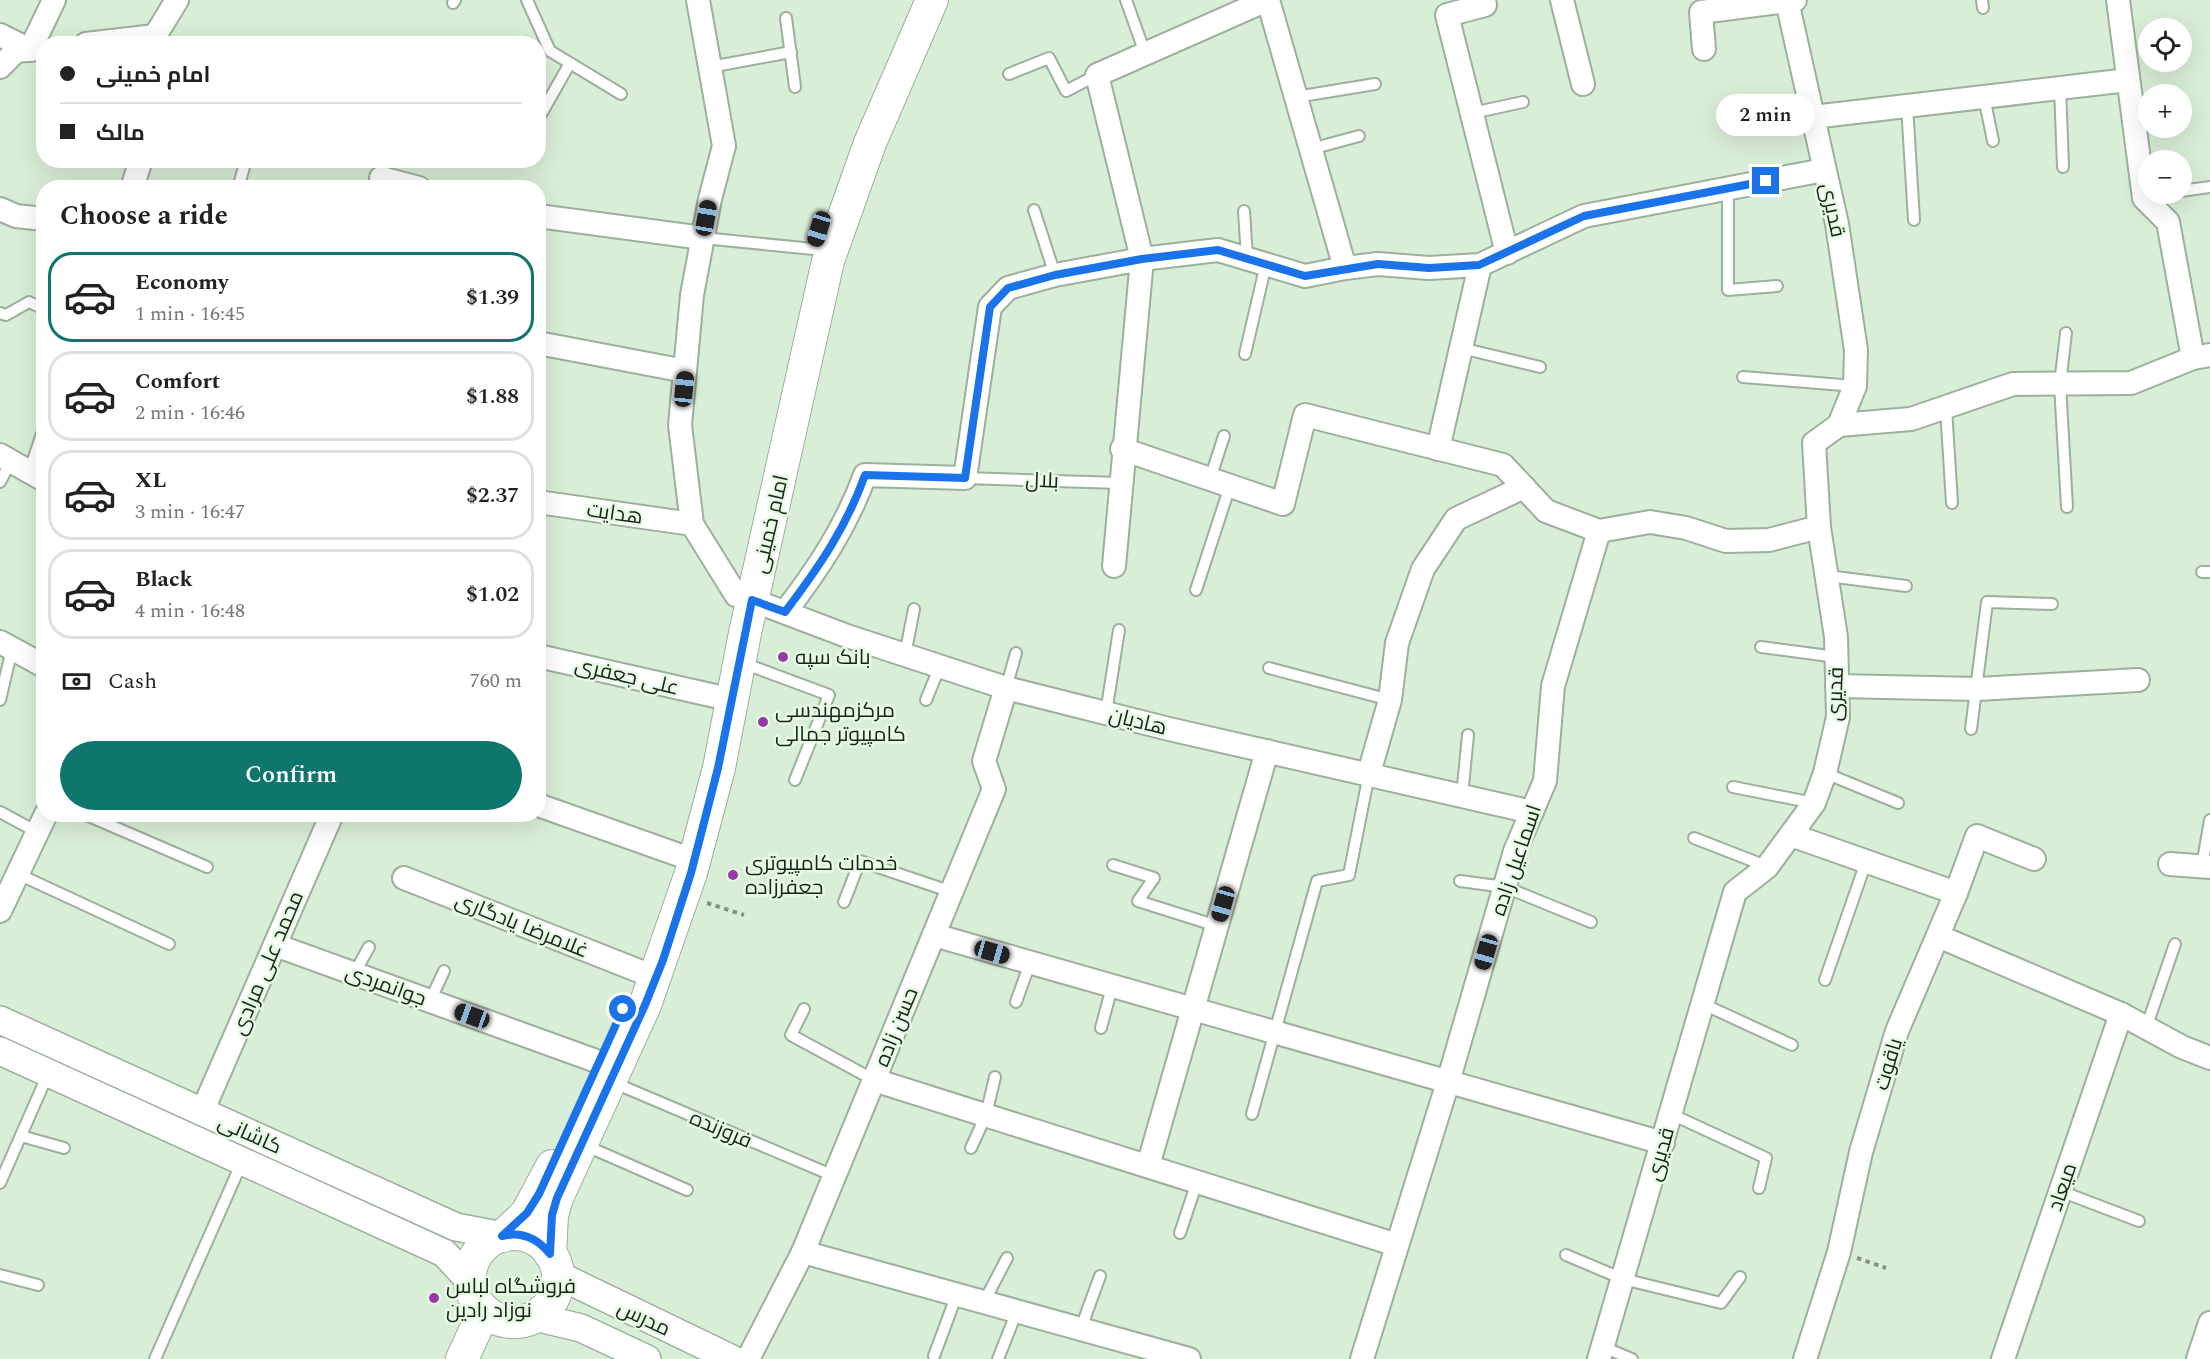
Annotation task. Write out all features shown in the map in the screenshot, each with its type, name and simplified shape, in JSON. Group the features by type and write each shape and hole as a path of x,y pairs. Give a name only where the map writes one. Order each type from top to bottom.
{"main road":[{"name":"امام خمینی","path":"502,1236 527,1213 539,1194 604,1072 645,1005 683,896 718,768 740,662 744,597 758,478 813,249 849,136 910,0"},
{"name":"امام خمینی","path":"554,1264 552,1215 581,1144 679,855 715,696 744,597 828,261 870,143 932,0"},
{"path":"462,1359 481,1318 474,1293 475,1257 483,1247 502,1236 519,1235 532,1238 554,1264 556,1293 548,1306 492,1338 482,1359"},
{"path":"474,1293 487,1314 522,1320"}],"street":[{"path":"42,36 54,0"},
{"path":"156,36 177,0"},
{"path":"698,0 724,146 692,295 680,425 692,524 744,597"},
{"path":"1114,566 1122,449 1142,259 1097,75 1233,7 1267,0 1345,268"},
{"path":"1484,0 1485,5 1447,15 1507,253"},
{"path":"1562,0 1583,84"},
{"path":"2118,0 2138,154"},
{"path":"1704,49 1701,6 1791,1"},
{"name":"قدیری","path":"1601,1353 1736,892 1767,867 1814,803 1825,773 1838,717 1836,657 1828,576 1819,527 1814,443 1839,425 1855,386 1856,350 1837,224 1813,117 1791,1"},
{"path":"0,35 36,49"},
{"path":"0,67 16,51 36,49"},
{"path":"1813,117 2128,80"},
{"path":"785,612 824,561 854,507 865,475 965,478 990,307 1008,288 1055,275 1142,259 1218,250 1305,276 1378,264 1429,268 1479,265 1584,216 1824,170"},
{"path":"381,178 389,180"},
{"path":"1839,425 1911,418 2013,384 2131,383 2202,357 2168,222 2150,204"},
{"path":"0,209 16,216 36,218"},
{"path":"546,217 703,238"},
{"path":"1438,449 1479,265"},
{"path":"546,345 685,371"},
{"path":"1122,449 1283,504 1305,416 1503,465 1545,511 1599,531 1650,522 1686,528 1726,541 1769,540 1819,527"},
{"path":"1369,773 1390,700 1397,643 1423,569 1456,519 1524,487"},
{"name":"هدایت","path":"546,503 692,524"},
{"name":"اسماعیل زاده","path":"1362,1359 1448,1082 1515,851 1545,781 1553,686 1599,531"},
{"name":"هادیان","path":"744,597 904,655 1006,688 1532,812"},
{"path":"6,645 36,662"},
{"name":"علی جعفری","path":"546,658 715,696"},
{"path":"1837,686 1978,690 2138,680"},
{"name":"حسن زاده","path":"748,1359 803,1252 994,789 984,761 1006,688"},
{"path":"1148,1167 1267,751"},
{"path":"546,808 679,855"},
{"name":"محمد علی مرادی","path":"202,1112 329,822"},
{"path":"0,911 41,823"},
{"path":"1791,835 1956,893"},
{"name":"یاقوت","path":"1805,1359 1839,1252 1861,1152 1897,1031 1956,893 1977,836 2034,859"},
{"path":"2170,864 2206,867"},
{"name":"غلامرضا یادگاری","path":"404,878 639,971"},
{"path":"934,935 1663,1143"},
{"path":"1938,936 2121,1014 2210,1058"},
{"name":"جوانمردی","path":"275,945 430,1001 604,1072"},
{"name":"میعاد","path":"2002,1359 2121,1014"},
{"name":"کاشانی","path":"0,1020 456,1227 502,1236"},
{"name":"کاشانی","path":"0,1051 444,1253 474,1293"},
{"path":"874,1080 1397,1245"},
{"path":"803,1252 1081,1328 1122,1350 1189,1359"},
{"name":"مدرس","path":"554,1264 732,1359"},
{"name":"مدرس","path":"522,1320 581,1328 641,1358"},
{"path":"2198,1359 2210,1323"}],"lane":[{"path":"527,0 543,36"},
{"path":"1126,0 1145,53"},
{"path":"786,18 795,87"},
{"path":"546,42 550,51 621,94"},
{"path":"710,67 790,52"},
{"path":"1009,74 1049,57 1066,90 1097,75"},
{"path":"546,105 570,63"},
{"path":"1296,97 1375,84"},
{"path":"2060,87 2063,166"},
{"path":"1984,96 1993,141"},
{"path":"1472,113 1523,102"},
{"path":"1907,105 1914,220"},
{"path":"1311,150 1359,136"},
{"path":"2192,189 2210,187"},
{"path":"1728,188 1728,290 1777,286"},
{"path":"1034,210 1055,275"},
{"path":"1244,211 1257,261 1245,354"},
{"path":"703,238 813,249"},
{"path":"0,313 6,315 29,302 36,305"},
{"path":"2066,333 2060,384 2067,507"},
{"path":"1461,348 1540,367"},
{"path":"1743,376 1855,386"},
{"path":"1946,408 1952,503"},
{"path":"1196,590 1220,482 1224,436"},
{"path":"0,482 21,467 36,442"},
{"name":"بلال","path":"965,478 1120,483"},
{"path":"1828,576 1906,586"},
{"path":"1971,729 1978,690 1987,602 2052,604"},
{"path":"904,655 914,609"},
{"path":"1106,713 1119,630"},
{"path":"0,700 6,645"},
{"path":"1761,648 1836,657"},
{"path":"1006,688 1017,653"},
{"path":"740,662 829,695 795,780"},
{"path":"926,700 940,666"},
{"path":"1269,668 1390,700"},
{"path":"1462,796 1468,735"},
{"path":"1252,1114 1317,881 1349,875 1369,773"},
{"path":"1825,773 1898,803"},
{"path":"1733,787 1814,803"},
{"path":"0,812 36,822"},
{"path":"2206,867 2210,820"},
{"path":"103,822 207,867"},
{"path":"1694,838 1767,867"},
{"path":"844,902 860,861 952,892"},
{"path":"1825,980 1866,862"},
{"path":"1113,866 1154,878 1138,901 1217,926"},
{"path":"18,874 169,944"},
{"path":"1460,881 1505,887 1591,922"},
{"path":"2146,1028 2175,944"},
{"path":"354,974 369,947"},
{"path":"1016,1002 1030,963"},
{"path":"430,1001 444,970"},
{"path":"1101,1028 1112,987"},
{"path":"1703,1004 1791,1045"},
{"path":"804,1009 791,1035 874,1080"},
{"name":"فروزنده","path":"604,1072 834,1176"},
{"path":"0,1183 48,1073"},
{"path":"971,1148 986,1115 995,1077"},
{"path":"1671,1114 1766,1158 1759,1188"},
{"path":"21,1136 64,1149"},
{"path":"581,1144 687,1190"},
{"path":"155,1359 242,1161"},
{"path":"1180,1233 1197,1182"},
{"path":"2060,1191 2139,1221"},
{"path":"1566,1255 1623,1279 1721,1303 1740,1277"},
{"path":"984,1302 1007,1258"},
{"path":"0,1275 38,1285"},
{"path":"1081,1328 1100,1276"},
{"path":"934,1356 957,1294"},
{"path":"998,1359 1018,1311"},
{"path":"1601,1353 1632,1359"}],"path":[{"path":"683,896 744,915"},
{"path":"1839,1252 1886,1268"}],"place":[{"name":"بانک سپه","path":"783,657"},
{"name":"مرکزمهندسی کامپیوتر جمالی","path":"763,722"},
{"name":"خدمات کامپیوتری جعفرزاده","path":"733,875"},
{"name":"فروشگاه لباس نوزاد رادین","path":"434,1298"}],"route":[{"path":"623,1009 539,1194 527,1213 502,1236 519,1235 532,1238 543,1245 550,1254 552,1215 557,1198 645,1005 663,960 691,873 718,768 752,600 785,612 824,561 854,507 865,475 965,478 990,307 1008,288 1055,275 1142,259 1218,250 1305,276 1378,264 1429,268 1479,265 1584,216 1766,181"}]}
